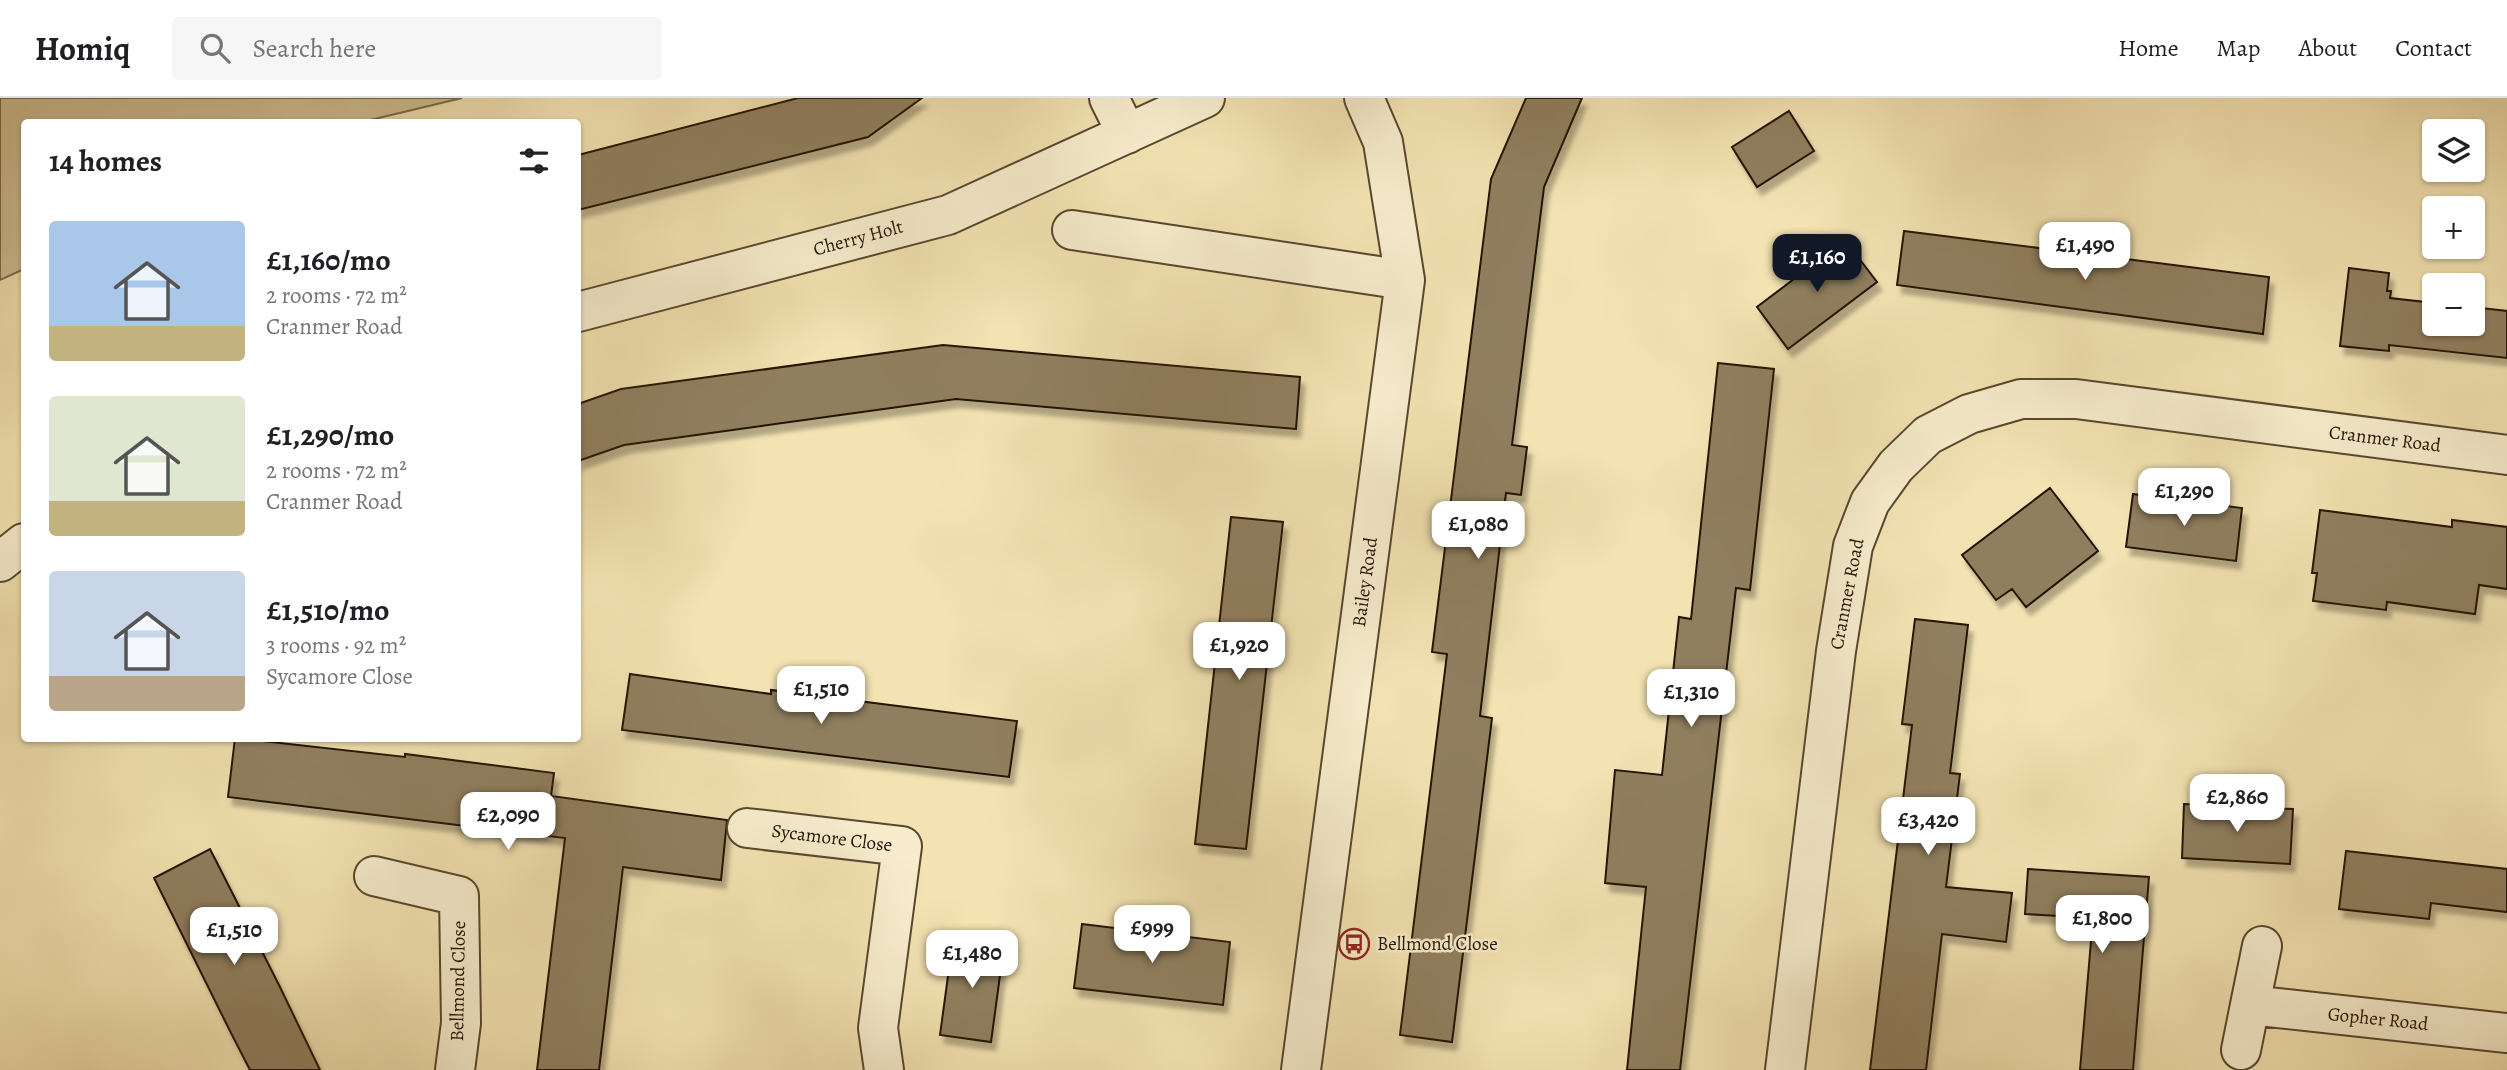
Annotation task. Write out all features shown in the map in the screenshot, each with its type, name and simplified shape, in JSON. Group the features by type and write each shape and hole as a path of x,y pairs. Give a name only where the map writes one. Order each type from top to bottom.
{"street":[{"path":"1109,98 1127,134"},
{"name":"Cherry Holt","path":"581,311 948,215 1205,98"},
{"name":"Bailey Road","path":"1301,1070 1405,280 1383,142 1364,98"},
{"path":"1072,230 1405,280"},
{"name":"Cranmer Road","path":"1785,1070 1836,651 1853,546 1870,502 1896,466 1928,435 1969,414 2021,399 2076,399 2507,454"},
{"path":"0,562 21,545"},
{"name":"Sycamore Close","path":"747,828 902,846 878,1028 884,1070"},
{"name":"Bellmond Close","path":"374,876 459,895 461,1023 455,1070"},
{"path":"2241,1050 2262,946"},
{"name":"Gopher Road","path":"2250,1004 2507,1032"}],"shaded area":[{"path":"0,98 462,98 374,119 21,119 21,270 0,280"}],"building":[{"path":"798,98 922,98 868,137 581,209 581,154"},
{"path":"1526,98 1582,98 1544,187 1512,445 1527,447 1521,495 1506,493 1480,716 1492,718 1452,1042 1400,1035 1447,654 1432,652 1491,179"},
{"path":"1789,111 1814,151 1757,187 1732,147"},
{"path":"1904,231 2269,277 2263,334 1897,285"},
{"path":"1845,240 1877,282 1788,349 1757,307"},
{"path":"2349,268 2389,273 2387,291 2391,291 2390,298 2422,302 2422,336 2485,336 2485,308 2507,311 2507,358 2389,345 2389,351 2340,346"},
{"path":"943,345 1300,377 1296,429 956,399 624,445 581,460 581,403 621,389"},
{"path":"1718,363 1774,369 1750,590 1736,588 1680,1070 1627,1070 1646,887 1605,883 1615,770 1662,775 1679,617 1691,619"},
{"path":"2050,488 2098,551 2026,607 2012,589 1996,600 1962,555"},
{"path":"2133,494 2242,508 2236,561 2126,547"},
{"path":"2320,510 2452,527 2452,520 2507,527 2507,589 2479,585 2475,614 2387,602 2386,610 2313,601 2317,573 2312,573"},
{"path":"1231,517 1283,522 1246,849 1195,844"},
{"path":"1915,619 1968,625 1950,773 1960,774 1946,887 2012,893 2006,942 1942,934 1926,1070 1870,1070 1912,725 1902,724"},
{"path":"630,674 771,694 771,690 1017,721 1009,777 622,730"},
{"path":"235,742 271,742 405,757 405,754 554,773 551,796 727,820 721,880 623,867 599,1070 537,1070 565,838 228,797"},
{"path":"2184,804 2293,809 2290,864 2182,858"},
{"path":"210,849 320,1070 250,1070 230,1031 154,878"},
{"path":"2346,851 2507,869 2507,912 2431,903 2429,919 2339,909"},
{"path":"2028,869 2149,877 2133,1070 2080,1070 2093,918 2025,914"},
{"path":"1082,924 1230,942 1223,1005 1074,988"},
{"path":"953,939 1004,946 991,1042 940,1035"}],"place":[{"name":"Bellmond Close","path":"1354,944"}]}
